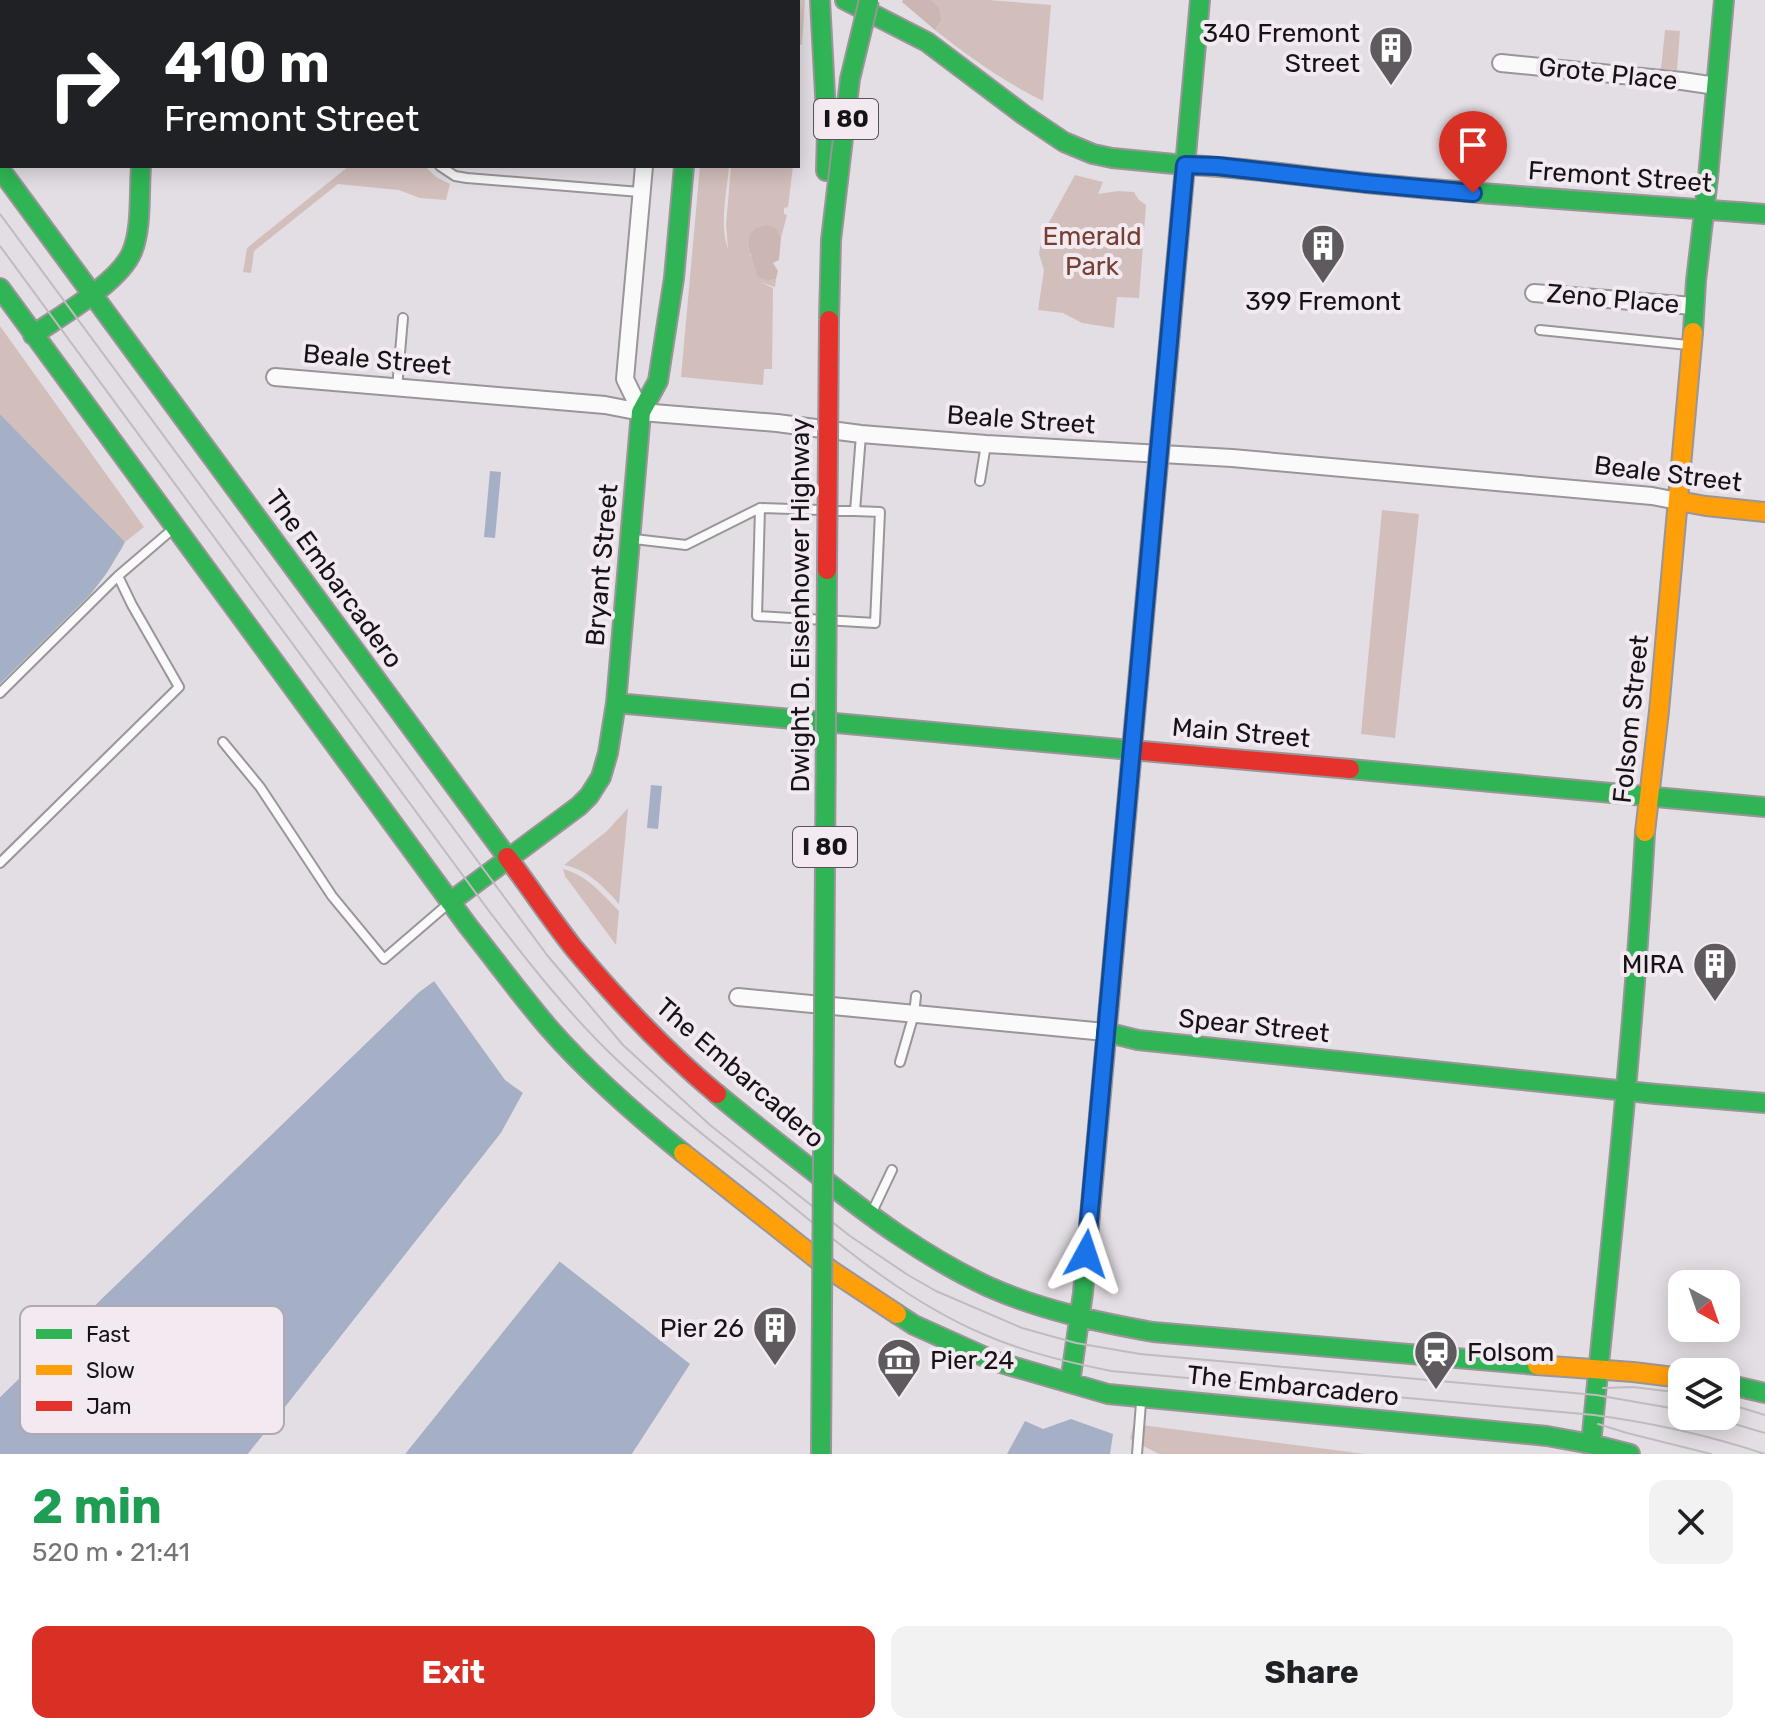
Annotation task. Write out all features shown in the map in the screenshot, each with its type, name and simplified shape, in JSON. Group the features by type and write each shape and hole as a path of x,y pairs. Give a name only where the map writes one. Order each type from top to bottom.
{"main road":[{"name":"Fremont Street","path":"845,0 927,42 1064,142 1093,154 1365,183 1765,214"},
{"name":"Dwight D. Eisenhower Highway","path":"812,1454 821,241 835,104 857,0"},
{"name":"Dwight D. Eisenhower Highway","path":"821,1454 831,240 850,79 869,0"},
{"path":"1070,1383 1080,1316 1200,0"},
{"name":"Folsom Street","path":"1591,1444 1639,935 1645,824 1658,726 1693,346 1693,306 1724,0"},
{"path":"820,1 826,171"},
{"path":"33,335 123,268 133,250 141,168"},
{"name":"Bryant Street","path":"450,902 579,806 601,777 616,703 641,412 658,381 674,278 684,168"},
{"name":"The Embarcadero","path":"0,169 571,944 646,1028 707,1086 870,1216 946,1266 993,1289 1044,1307 1116,1325 1153,1332 1668,1377"},
{"name":"The Embarcadero","path":"0,288 450,902 540,1017 617,1097 693,1162 832,1271 914,1325 958,1346 994,1361 1108,1394 1547,1436 1630,1454"},
{"name":"Beale Street","path":"1678,501 1765,512"},
{"name":"Main Street","path":"616,703 1765,807"},
{"name":"Spear Street","path":"1105,1032 1138,1040 1765,1103"},
{"path":"1740,1387 1765,1393"}],"street":[{"name":"Grote Place","path":"1501,63 1716,86"},
{"path":"641,412 625,379 644,168"},
{"name":"Zeno Place","path":"1534,293 1693,306"},
{"name":"Beale Street","path":"275,377 609,405 641,412 777,423 861,434 1232,458 1652,496 1678,501"},
{"name":"Spear Street","path":"738,997 1105,1032"}],"lane":[{"path":"443,168 455,176 467,178 640,192"},
{"path":"397,388 403,318"},
{"path":"1540,330 1693,346"},
{"path":"855,511 861,434"},
{"path":"980,481 986,444"},
{"path":"630,539 686,545 760,508 880,512 875,623 757,616 760,508"},
{"path":"0,693 118,576 175,527"},
{"path":"0,863 179,687 118,576"},
{"path":"223,742 260,787 332,896 384,959 450,902"},
{"path":"900,1062 916,996"},
{"path":"870,1216 892,1170"},
{"path":"1137,1454 1142,1397"}],"green space":[{"path":"800,0 805,0 802,45"},
{"path":"931,0 989,0 1051,5 1043,101 987,68 935,30"},
{"path":"1665,30 1680,31 1677,70 1661,69"},
{"path":"347,168 427,168 450,184 446,200 420,198 399,190 338,184 254,251 251,273 243,272 247,248"},
{"path":"700,168 729,168 724,219 728,249 726,225 731,168 793,168 781,238 777,229 750,255 768,281 776,279 775,287 760,282 773,288 772,369 764,369 763,385 681,377"},
{"name":"Emerald Park","path":"1075,175 1103,182 1098,194 1134,192 1146,205 1139,298 1117,297 1114,328 1082,323 1063,313 1038,310 1044,270 1039,254 1042,235"},
{"path":"0,326 144,527 125,542 0,414"},
{"path":"1382,510 1419,514 1395,738 1361,734"},
{"path":"628,808 619,904 588,875 564,865 607,831"},
{"path":"563,869 587,880 619,911 616,945 565,876"},
{"path":"1134,1424 1365,1454 1159,1454 1130,1439"}],"shaded area":[{"path":"931,0 939,8 941,20 935,30 902,2"},
{"path":"767,225 777,229 781,238 779,260 773,263 778,271 776,279 768,281 757,276 749,240 754,230"}],"water":[{"path":"0,414 125,542 113,565 90,595 0,684"},
{"path":"490,471 501,472 495,538 484,537"},
{"path":"651,785 662,786 658,829 647,828"},
{"path":"434,981 505,1080 523,1093 501,1133 284,1408 284,1306 94,1306 419,992"},
{"path":"559,1261 691,1364 632,1454 405,1454"},
{"path":"20,1378 20,1434 264,1434 248,1454 0,1454 0,1397"},
{"path":"1071,1419 1113,1434 1110,1454 1007,1454 1025,1421 1043,1429"}],"pier":[{"path":"120,551 123,555 105,583 0,688 0,684 90,595"},
{"path":"431,978 434,981 419,992 94,1306 89,1306 416,989"},
{"path":"523,1093 527,1095 505,1135 284,1415 284,1408 501,1133"},
{"path":"558,1257 694,1362 637,1454 632,1454 690,1364 560,1261 405,1454 401,1454"},
{"path":"20,1373 20,1378 0,1397 0,1392"},
{"path":"264,1434 269,1434 253,1454 248,1454"}],"tram line":[{"path":"0,214 547,955 623,1045 710,1125 850,1236 936,1291 1022,1328 1076,1343 1140,1354 1596,1395 1668,1408"},
{"path":"0,246 489,911 565,1005 615,1058 669,1107 842,1246 896,1285 953,1320 998,1340 1046,1356 1111,1371 1594,1415 1681,1430 1765,1454"},
{"path":"1603,1388 1633,1387 1668,1391"},
{"path":"1740,1407 1765,1415"},
{"path":"1598,1424 1711,1454"},
{"path":"1740,1426 1765,1433"}],"traffic: fast":[{"path":"820,0 826,171"},
{"path":"845,0 927,42 1064,142 1112,158 1185,165"},
{"path":"829,320 831,240 850,79 869,0"},
{"path":"1165,388 1200,0"},
{"path":"1693,332 1724,0"},
{"path":"1185,165 1466,192 1765,214"},
{"path":"33,335 88,298 125,264 137,232 141,168"},
{"path":"450,902 579,806 601,777 616,703 641,412 658,381 674,278 684,168"},
{"path":"0,169 507,857"},
{"path":"0,288 518,990 579,1061 683,1153"},
{"path":"1152,528 1165,388"},
{"path":"1070,1383 1083,1293 1152,528"},
{"path":"821,1454 827,570"},
{"path":"616,703 1131,750"},
{"path":"1350,769 1765,807"},
{"path":"1591,1444 1628,1062 1645,832"},
{"path":"1105,1032 1138,1040 1765,1103"},
{"path":"717,1094 897,1234 989,1287 1049,1309 1153,1332 1537,1365"},
{"path":"897,1314 914,1325 994,1361 1108,1394 1547,1436 1630,1454"},
{"path":"1740,1387 1765,1393"}],"traffic: slow":[{"path":"1645,832 1693,332"},
{"path":"1678,501 1765,512"},
{"path":"683,1153 832,1271 897,1314"},
{"path":"1537,1365 1668,1376"}],"traffic: jam":[{"path":"827,570 829,320"},
{"path":"1131,750 1350,769"},
{"path":"507,857 564,936 607,986 660,1042 717,1094"}],"place":[{"name":"340 Fremont Street","path":"1391,87"},
{"name":"399 Fremont","path":"1323,285"},
{"name":"MIRA","path":"1715,1003"},
{"name":"Pier 26","path":"775,1367"},
{"name":"Folsom","path":"1436,1391"},
{"name":"Pier 24","path":"899,1399"}],"route":[{"path":"1086,1254 1185,165 1473,193"}]}
